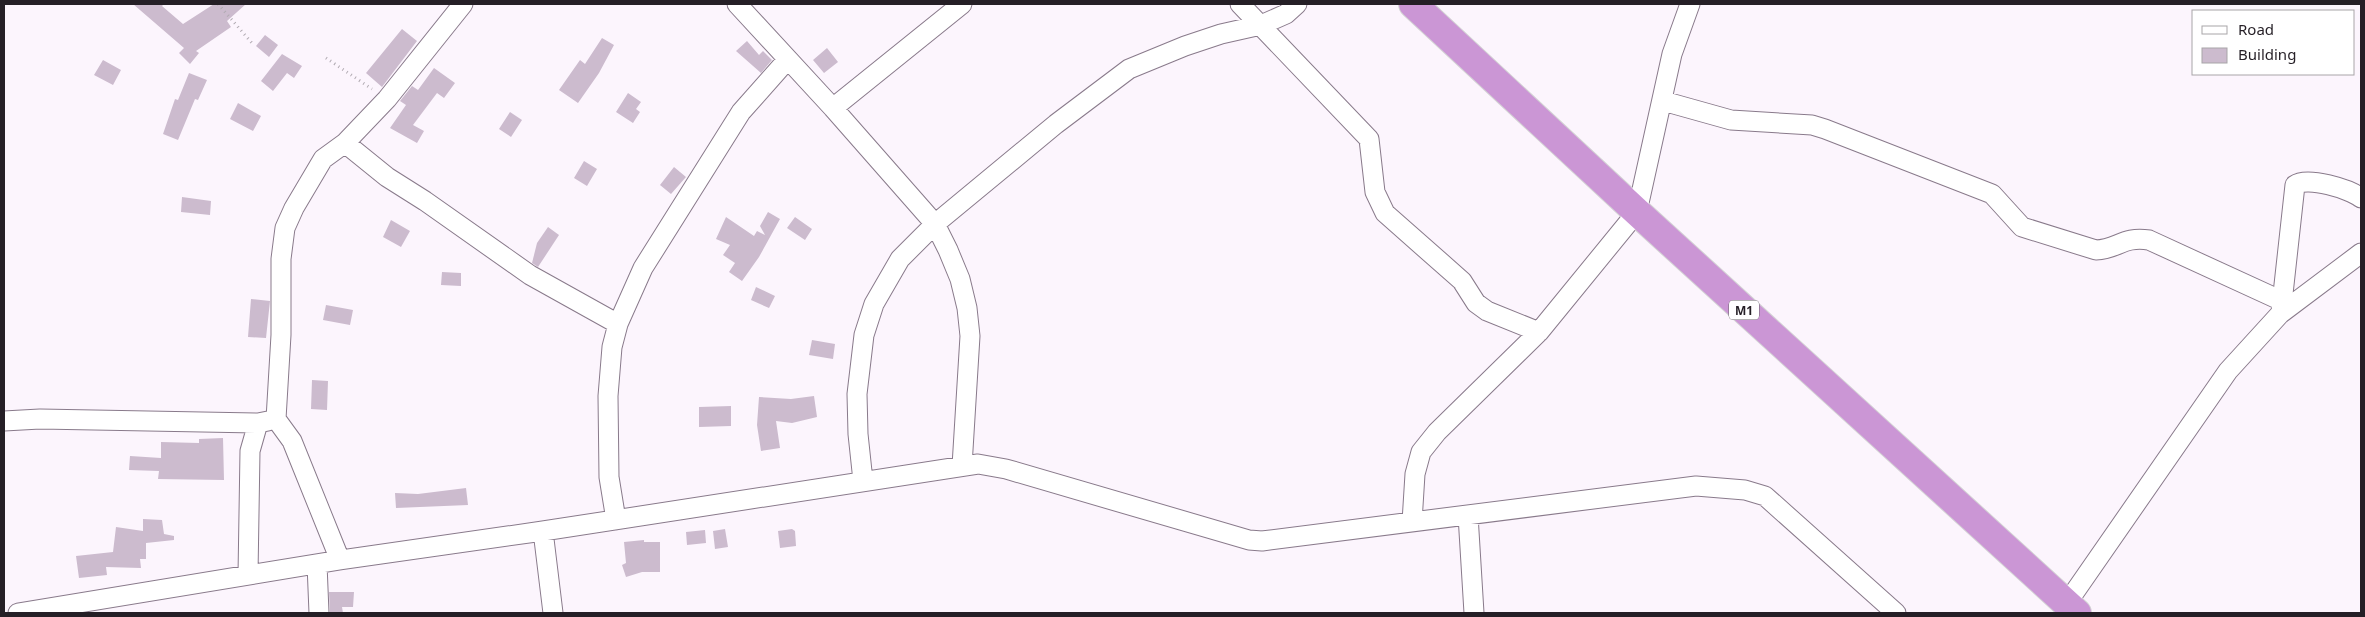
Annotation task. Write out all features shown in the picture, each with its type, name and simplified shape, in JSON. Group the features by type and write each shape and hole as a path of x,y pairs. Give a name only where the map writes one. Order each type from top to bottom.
{"highway":[{"name":"M1","path":"1413,4 1637,212 2072,608"}],"street":[{"path":"340,560 292,440 276,419 281,334 281,259 285,228 294,208 323,159 345,143 387,100 463,4"},
{"path":"737,4 833,108 934,224 948,250 960,279 969,327 962,466"},
{"path":"833,108 962,4"},
{"path":"1240,4 1369,139 1375,192 1386,213 1462,281 1476,303 1487,310 1539,332"},
{"path":"863,481 858,434 857,394 864,335 874,304 900,259 934,224 1056,124 1129,69 1185,46 1221,34 1261,25 1286,14 1297,4"},
{"path":"1412,522 1415,474 1421,452 1437,432 1539,332 1637,212 1672,54 1690,4"},
{"path":"616,520 609,477 608,396 612,347 618,324 643,268 741,112 788,59"},
{"path":"1663,101 1731,120 1812,125 1825,128 1992,194 2022,227 2096,250 2104,250 2128,239 2149,240 2281,307"},
{"path":"345,143 363,160 530,275 618,324"},
{"path":"2281,307 2295,185 2300,181 2308,180 2354,192 2361,198"},
{"path":"2072,608 2228,371 2281,307 2361,253"},
{"path":"4,421 40,419 258,423 276,419"},
{"path":"248,575 250,451 258,423"},
{"path":"18,613 134,604 248,575 978,464 1006,469 1248,540 1262,541 1696,486 1745,490 1765,496 1896,613"},
{"path":"1468,515 1474,613"},
{"path":"543,531 553,613"},
{"path":"318,564 319,613"}],"path":[{"path":"218,4 252,43"},
{"path":"326,58 387,100"}],"building":[{"path":"133,4 164,4 162,6 183,24 214,4 246,4 227,21 231,27 196,51 199,53 190,64 179,53 184,48"},
{"path":"402,29 417,41 382,87 366,73"},
{"path":"265,35 278,45 269,57 256,46"},
{"path":"602,38 614,45 599,73 578,103 559,90 580,60 585,64"},
{"path":"747,41 759,55 763,51 772,60 761,73 736,51"},
{"path":"827,48 838,62 824,73 813,60"},
{"path":"282,54 302,66 294,78 287,73 273,91 261,81"},
{"path":"103,60 121,70 113,85 94,75"},
{"path":"434,68 455,83 444,98 437,93 413,125 424,131 417,143 390,128 406,105 400,101 412,86 418,90"},
{"path":"189,73 207,80 198,100 195,99 178,140 163,134 175,99 178,100"},
{"path":"628,93 641,102 636,109 640,112 633,123 616,112"},
{"path":"238,103 261,116 253,131 230,119"},
{"path":"510,112 522,120 511,137 499,129"},
{"path":"584,161 597,169 587,186 574,178"},
{"path":"674,167 686,177 671,194 660,185"},
{"path":"182,197 211,201 210,215 181,212"},
{"path":"768,212 780,219 759,257 742,281 729,272 735,263 723,255 730,245 716,239 726,217 754,236 757,231 765,235 760,226"},
{"path":"795,217 812,229 805,240 787,228"},
{"path":"391,220 410,231 401,247 383,237"},
{"path":"548,227 559,235 538,267 532,263 537,243"},
{"path":"442,272 461,273 461,286 441,285"},
{"path":"756,287 775,296 769,308 751,300"},
{"path":"251,299 270,301 266,338 248,337"},
{"path":"326,305 353,310 350,325 323,320"},
{"path":"812,340 835,344 833,359 809,355"},
{"path":"312,380 328,381 327,410 311,409"},
{"path":"814,396 817,417 792,423 776,421 780,448 761,451 757,425 759,397 791,399"},
{"path":"731,406 731,426 699,427 699,407"},
{"path":"223,438 224,480 158,479 159,471 129,470 130,456 161,458 161,442 199,443 199,439"},
{"path":"466,488 468,505 396,508 395,493 418,494"},
{"path":"143,519 162,520 164,534 174,536 174,540 146,543 146,559 140,559 141,568 106,567 107,575 79,578 76,556 113,552 116,527 143,531"},
{"path":"725,529 728,547 715,549 713,531"},
{"path":"792,529 795,531 796,546 780,548 778,531"},
{"path":"705,530 706,543 687,545 686,532"},
{"path":"644,540 644,542 660,542 660,572 642,572 626,577 622,565 626,563 624,542"},
{"path":"329,592 354,592 353,607 342,607 343,613 330,613"}]}
